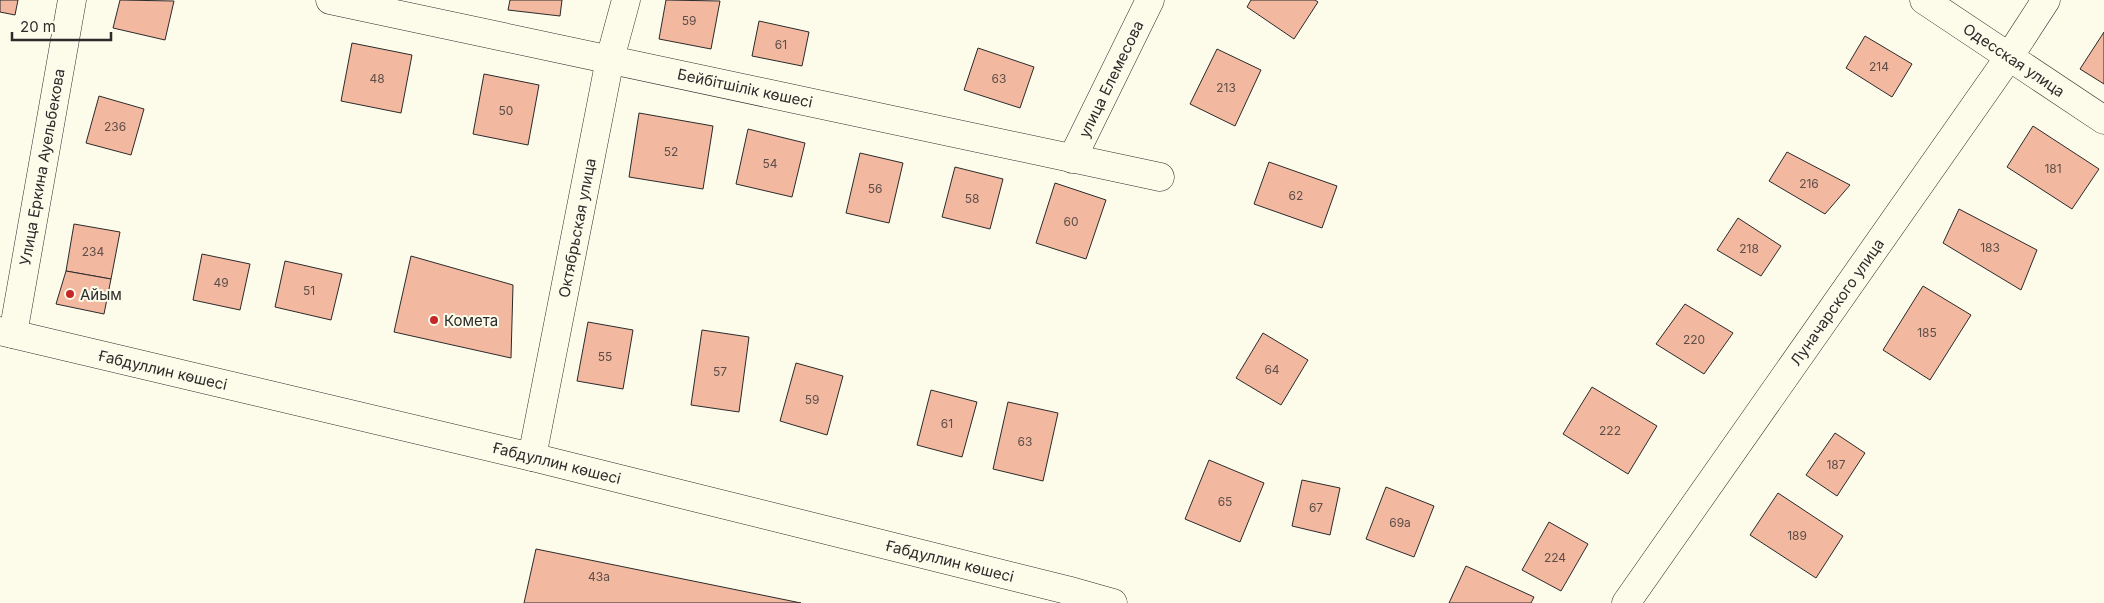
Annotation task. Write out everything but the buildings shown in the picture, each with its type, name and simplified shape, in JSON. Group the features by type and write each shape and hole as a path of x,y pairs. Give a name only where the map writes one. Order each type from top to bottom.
{"street":[{"name":"Улица Еркина Ауельбекова","path":"6,333 72,0"},
{"name":"Бейбітшілік көшесі","path":"330,0 1160,177"},
{"name":"Октябрьская улица","path":"532,457 610,60 626,0"},
{"name":"улица Елемесова","path":"1072,158 1150,0"},
{"name":"Одесская улица","path":"1924,0 2104,120"},
{"name":"Луначарского улица","path":"1626,603 2009,57 2046,0"},
{"name":"Ғабдуллин көшесі","path":"6,333 532,457 1113,603"}],"place":[{"name":"Айым","path":"70,294"},
{"name":"Комета","path":"434,320"}]}
